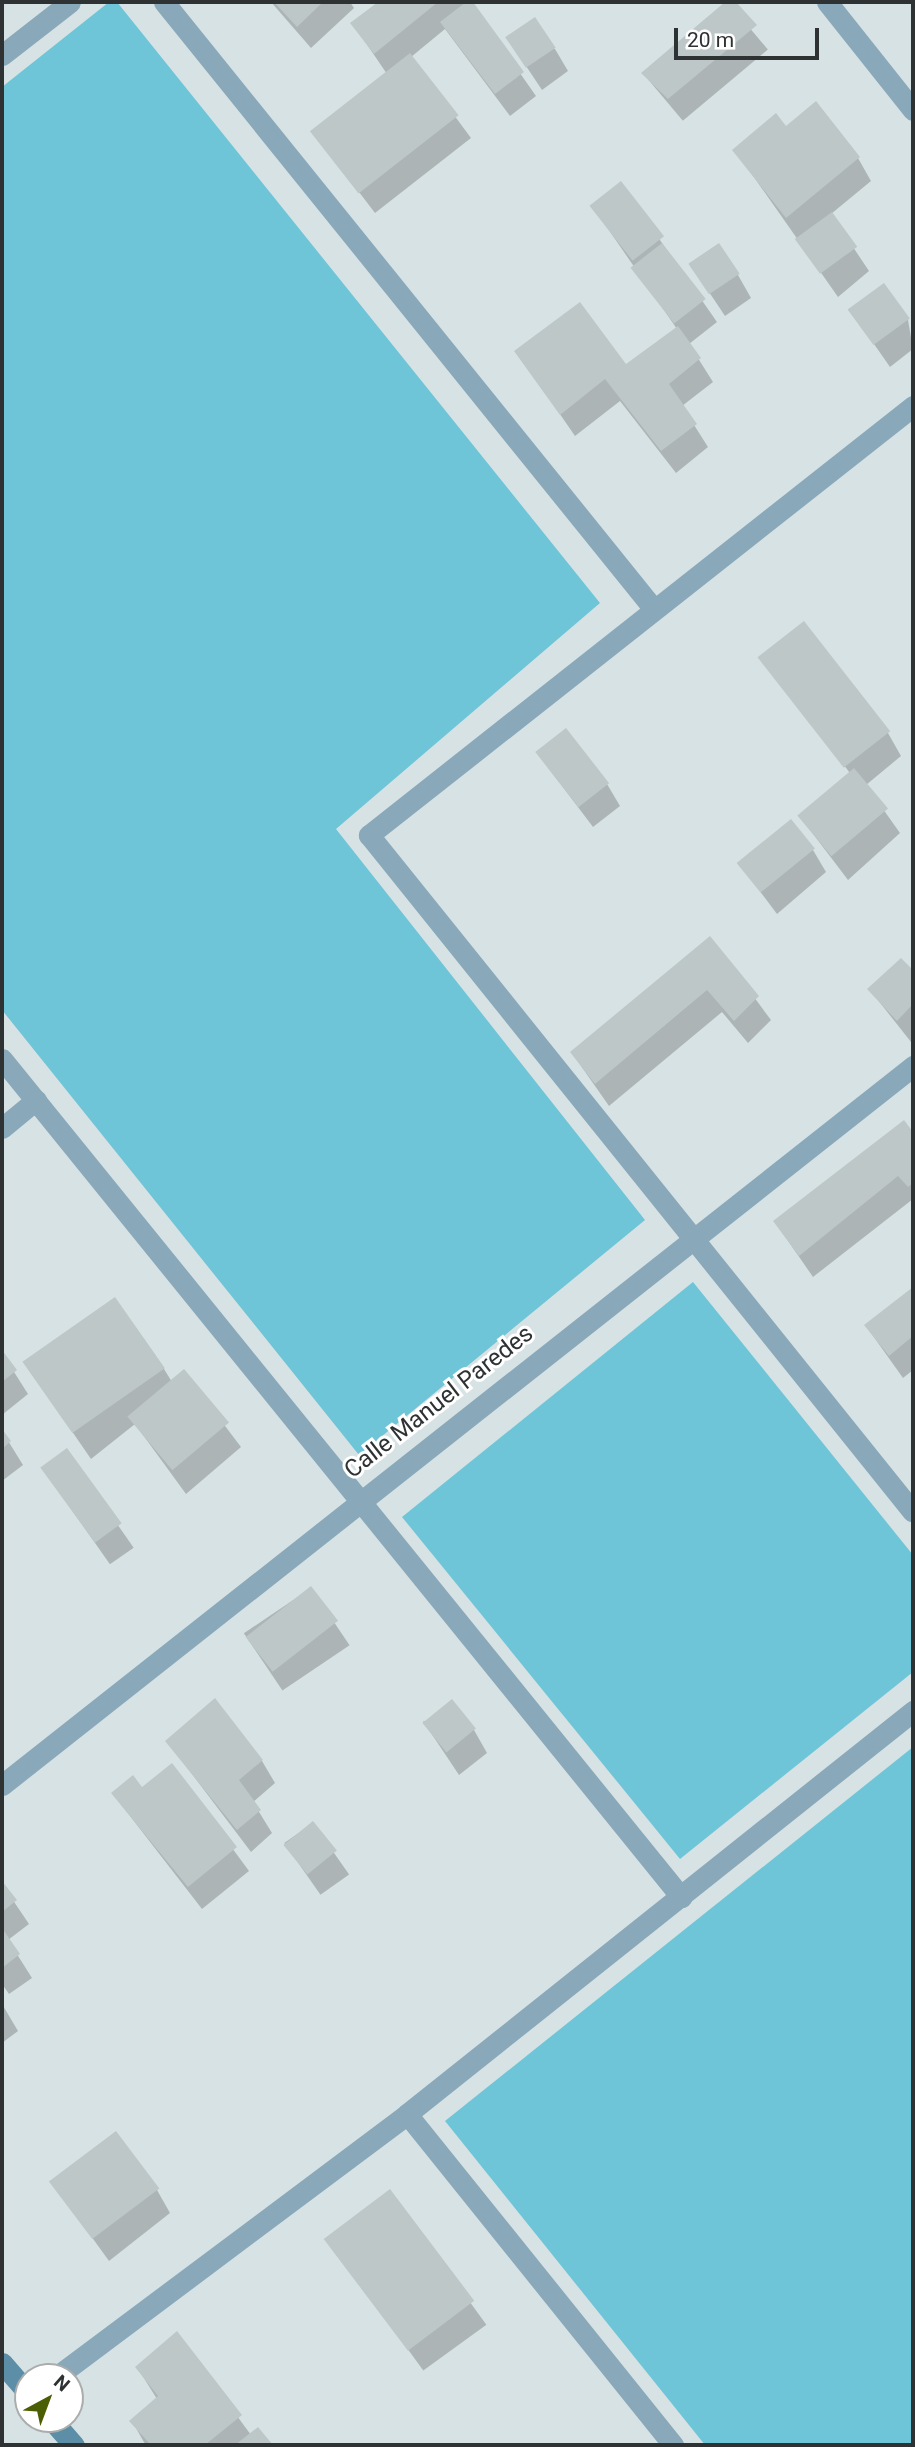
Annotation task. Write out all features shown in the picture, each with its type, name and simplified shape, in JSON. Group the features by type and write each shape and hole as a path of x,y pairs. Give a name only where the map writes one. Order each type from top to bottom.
{"main road":[{"path":"2,2363 14,2377"}],"street":[{"path":"2,55 70,2"},
{"path":"164,2 653,608"},
{"path":"827,2 913,110"},
{"path":"913,406 653,608 369,835 913,1512"},
{"path":"2,1059 360,1496 681,1897"},
{"name":"Calle Manuel Paredes","path":"2,1785 360,1496 913,1066"},
{"path":"2,1128 36,1100"},
{"path":"75,2363 407,2114 913,1711"},
{"path":"407,2114 673,2445"}],"shaded area":[{"path":"109,2 117,2 600,603 336,829 645,1220 359,1455 2,1010 2,87"},
{"path":"693,1282 913,1555 913,1672 680,1859 402,1517"},
{"path":"913,1747 913,2445 705,2445 445,2121"}],"building":[{"path":"274,2 323,2 297,27"},
{"path":"378,2 438,2 374,54 350,23"},
{"path":"466,2 473,2 524,72 495,94 440,22"},
{"path":"725,2 736,2 757,25 668,99 641,73"},
{"path":"535,17 556,48 526,68 505,37"},
{"path":"410,53 459,115 359,193 310,131"},
{"path":"816,101 860,157 786,218 732,150 776,113 786,126"},
{"path":"621,181 664,236 633,261 589,206"},
{"path":"832,212 857,247 820,274 795,239"},
{"path":"662,243 706,299 674,324 630,268"},
{"path":"719,243 740,274 709,294 688,264"},
{"path":"884,283 910,319 873,345 848,309"},
{"path":"580,302 626,364 678,326 701,358 669,384 697,424 661,451 605,379 560,415 514,351"},
{"path":"804,621 890,731 844,768 758,657"},
{"path":"566,728 609,783 578,807 535,752"},
{"path":"854,768 888,809 831,856 797,816"},
{"path":"791,819 815,849 761,893 737,863"},
{"path":"710,936 759,996 734,1021 707,990 595,1084 570,1052"},
{"path":"901,958 913,970 913,1004 897,1021 867,989"},
{"path":"904,1120 913,1132 913,1183 908,1187 898,1176 799,1256 773,1221"},
{"path":"913,1287 913,1336 889,1356 864,1325"},
{"path":"115,1297 165,1368 72,1433 22,1362"},
{"path":"2,1350 17,1370 2,1382"},
{"path":"184,1369 229,1423 172,1470 127,1417"},
{"path":"2,1429 11,1441 2,1449"},
{"path":"67,1448 122,1523 95,1543 40,1467"},
{"path":"311,1586 338,1621 273,1672 246,1637"},
{"path":"215,1698 263,1760 239,1780 261,1810 237,1830 165,1741"},
{"path":"452,1699 476,1729 446,1752 422,1723"},
{"path":"172,1763 237,1847 188,1887 111,1793 133,1775 142,1787"},
{"path":"313,1821 337,1851 307,1874 283,1845"},
{"path":"2,1881 17,1900 2,1912"},
{"path":"2,1928 20,1954 2,1968"},
{"path":"116,2131 159,2189 92,2239 49,2182"},
{"path":"390,2189 474,2301 408,2351 324,2239"},
{"path":"177,2331 242,2415 205,2445 151,2445 129,2421 158,2396 135,2367"},
{"path":"258,2427 273,2445 235,2445"}]}
